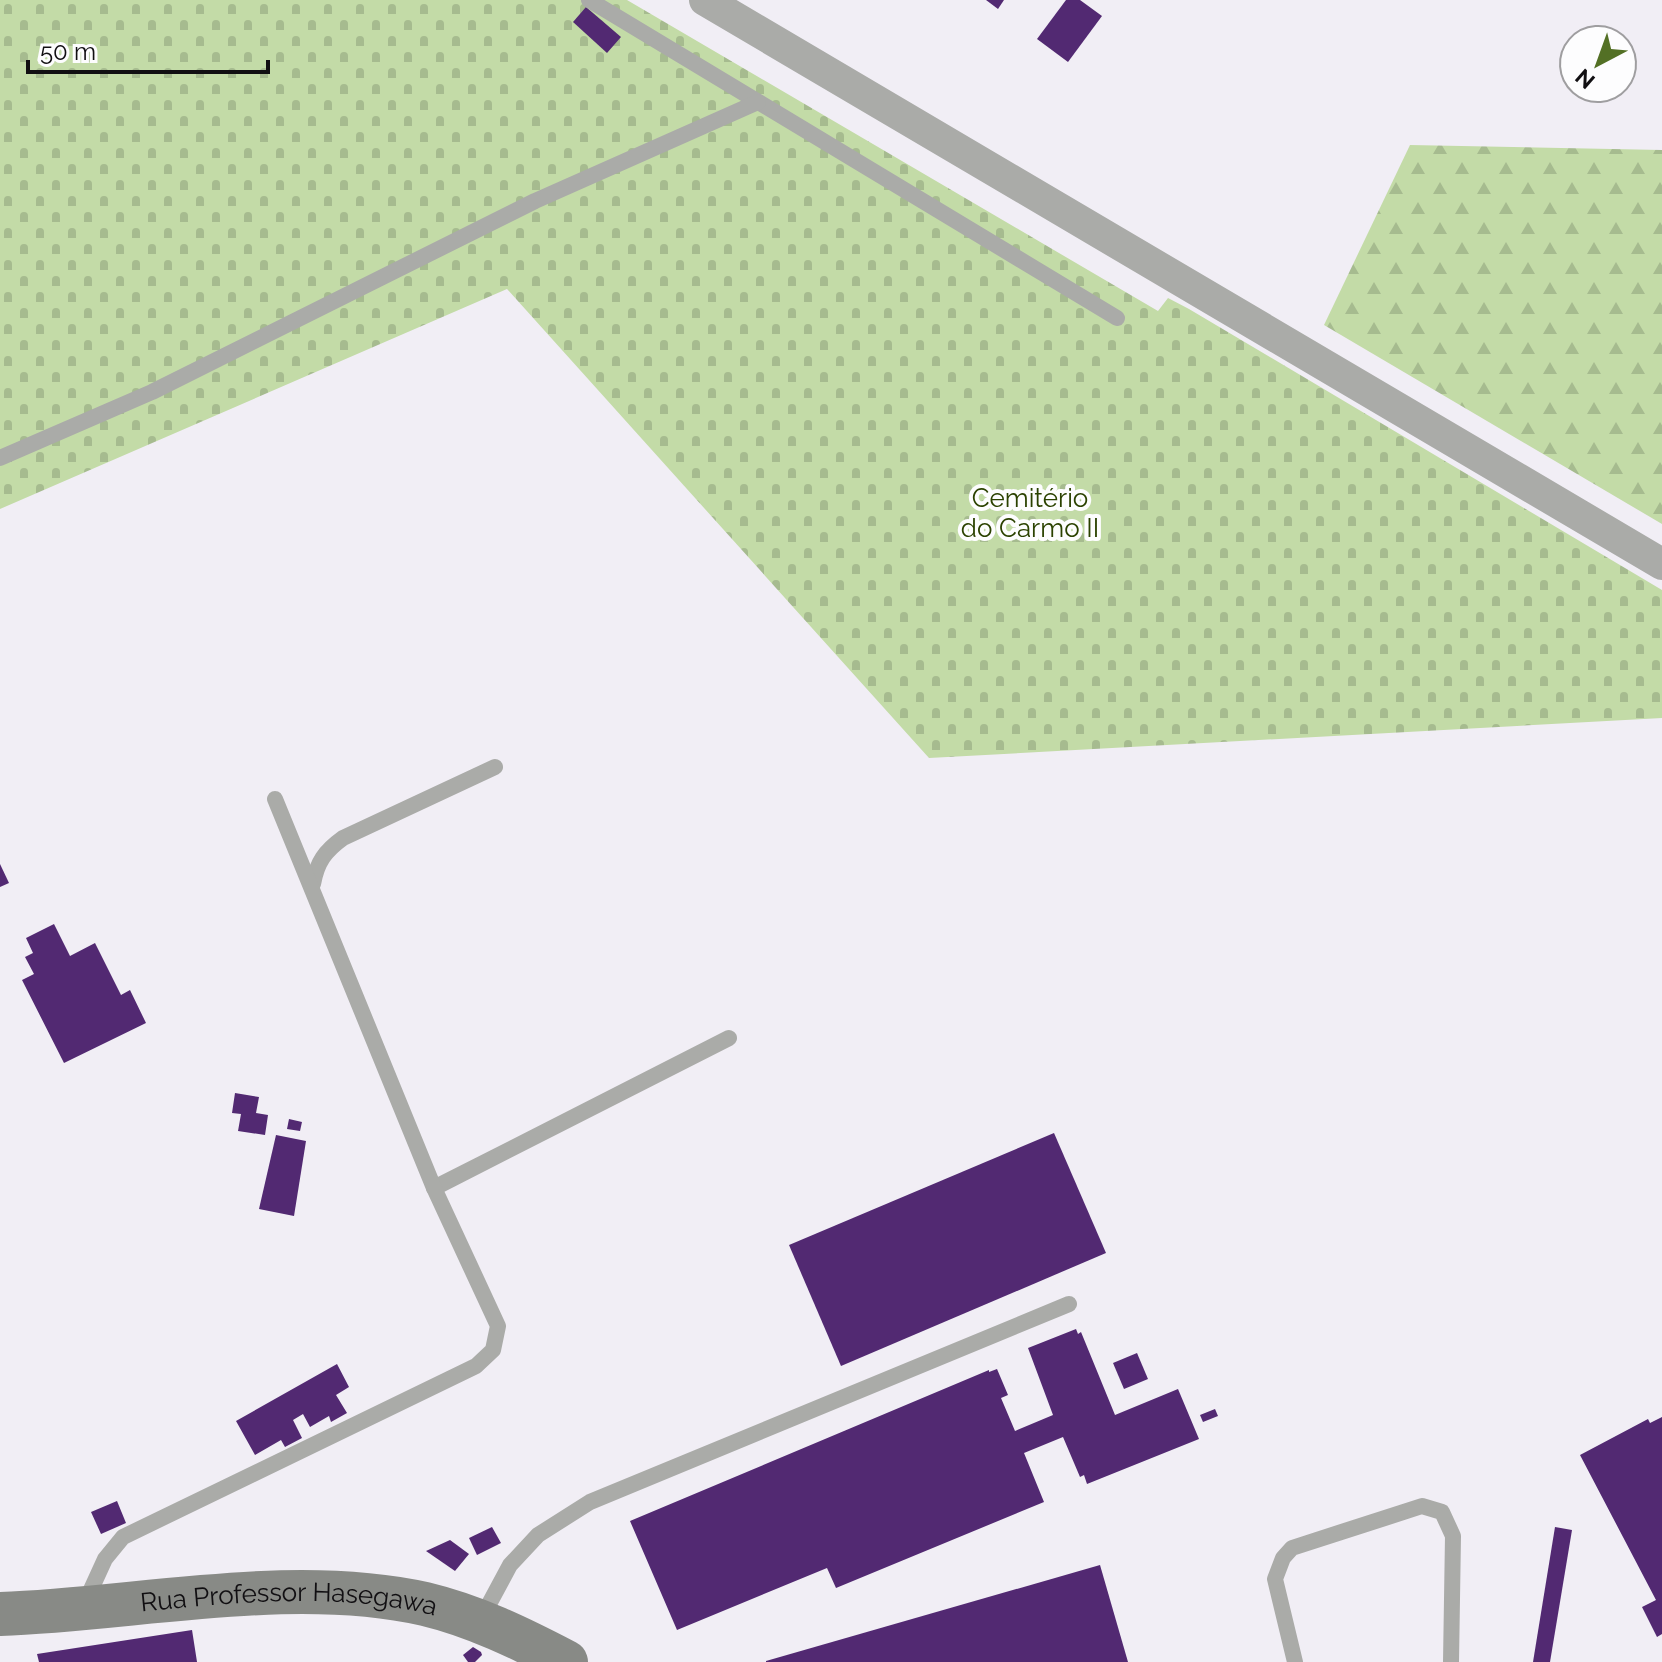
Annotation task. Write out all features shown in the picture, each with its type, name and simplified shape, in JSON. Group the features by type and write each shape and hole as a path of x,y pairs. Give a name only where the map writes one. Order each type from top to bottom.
{"main road":[{"name":"Rua Professor Hasegawa","path":"0,1614 81,1610 261,1593 347,1594 424,1604 480,1621 566,1662"}],"street":[{"path":"705,0 1662,564"}],"lane":[{"path":"589,0 1117,318"},
{"path":"0,458 152,392 535,201 758,102"},
{"path":"81,1610 105,1559 123,1537 476,1366 493,1350 498,1326 434,1188 275,799 313,884 316,866 327,850 343,838 495,767"},
{"path":"434,1188 729,1038"},
{"path":"480,1621 510,1565 538,1535 590,1502 1069,1304"},
{"path":"1295,1662 1275,1579 1283,1558 1292,1548 1422,1506 1442,1512 1453,1536 1451,1662"}],"green space":[{"name":"Cemitério do Carmo II","path":"0,0 627,0 1158,311 1168,298 1189,309 1662,590 1662,718 929,758 507,289 0,509"},
{"path":"1410,145 1662,150 1662,524 1324,325"}],"building":[{"path":"986,0 1004,0 998,9"},
{"path":"1066,0 1080,0 1102,16 1068,62 1037,39"},
{"path":"586,7 621,37 607,53 573,22"},
{"path":"0,864 9,883 0,887"},
{"path":"54,924 70,956 95,943 121,995 130,990 146,1023 64,1063 22,980 34,974 25,957 33,953 26,938"},
{"path":"235,1093 259,1097 256,1113 268,1115 265,1135 238,1131 241,1114 232,1113"},
{"path":"289,1119 302,1122 300,1131 287,1129"},
{"path":"1054,1133 1106,1253 841,1366 789,1245"},
{"path":"276,1135 306,1141 294,1216 259,1209"},
{"path":"1076,1329 1078,1334 1081,1332 1115,1415 1178,1389 1199,1439 1087,1484 1084,1475 1080,1477 1063,1437 1024,1453 1044,1502 836,1588 827,1568 677,1630 630,1521 989,1370 997,1369 1008,1395 1001,1398 1015,1431 1053,1415 1028,1348"},
{"path":"1137,1353 1148,1379 1124,1389 1113,1363"},
{"path":"337,1364 349,1387 336,1395 347,1413 331,1422 329,1416 310,1427 303,1414 293,1420 302,1438 285,1447 281,1440 255,1455 236,1421"},
{"path":"1215,1409 1218,1416 1203,1422 1200,1415"},
{"path":"1662,1417 1662,1634 1657,1637 1642,1607 1656,1600 1580,1455 1648,1419 1650,1423"},
{"path":"117,1501 126,1523 101,1534 91,1512"},
{"path":"492,1527 501,1543 477,1555 469,1538"},
{"path":"1555,1527 1572,1530 1550,1662 1533,1662"},
{"path":"450,1540 469,1554 455,1571 426,1551"},
{"path":"1100,1565 1128,1662 766,1662 766,1661"},
{"path":"192,1630 197,1662 39,1662 37,1654"},
{"path":"473,1647 482,1655 475,1662 468,1662 463,1655"}]}
